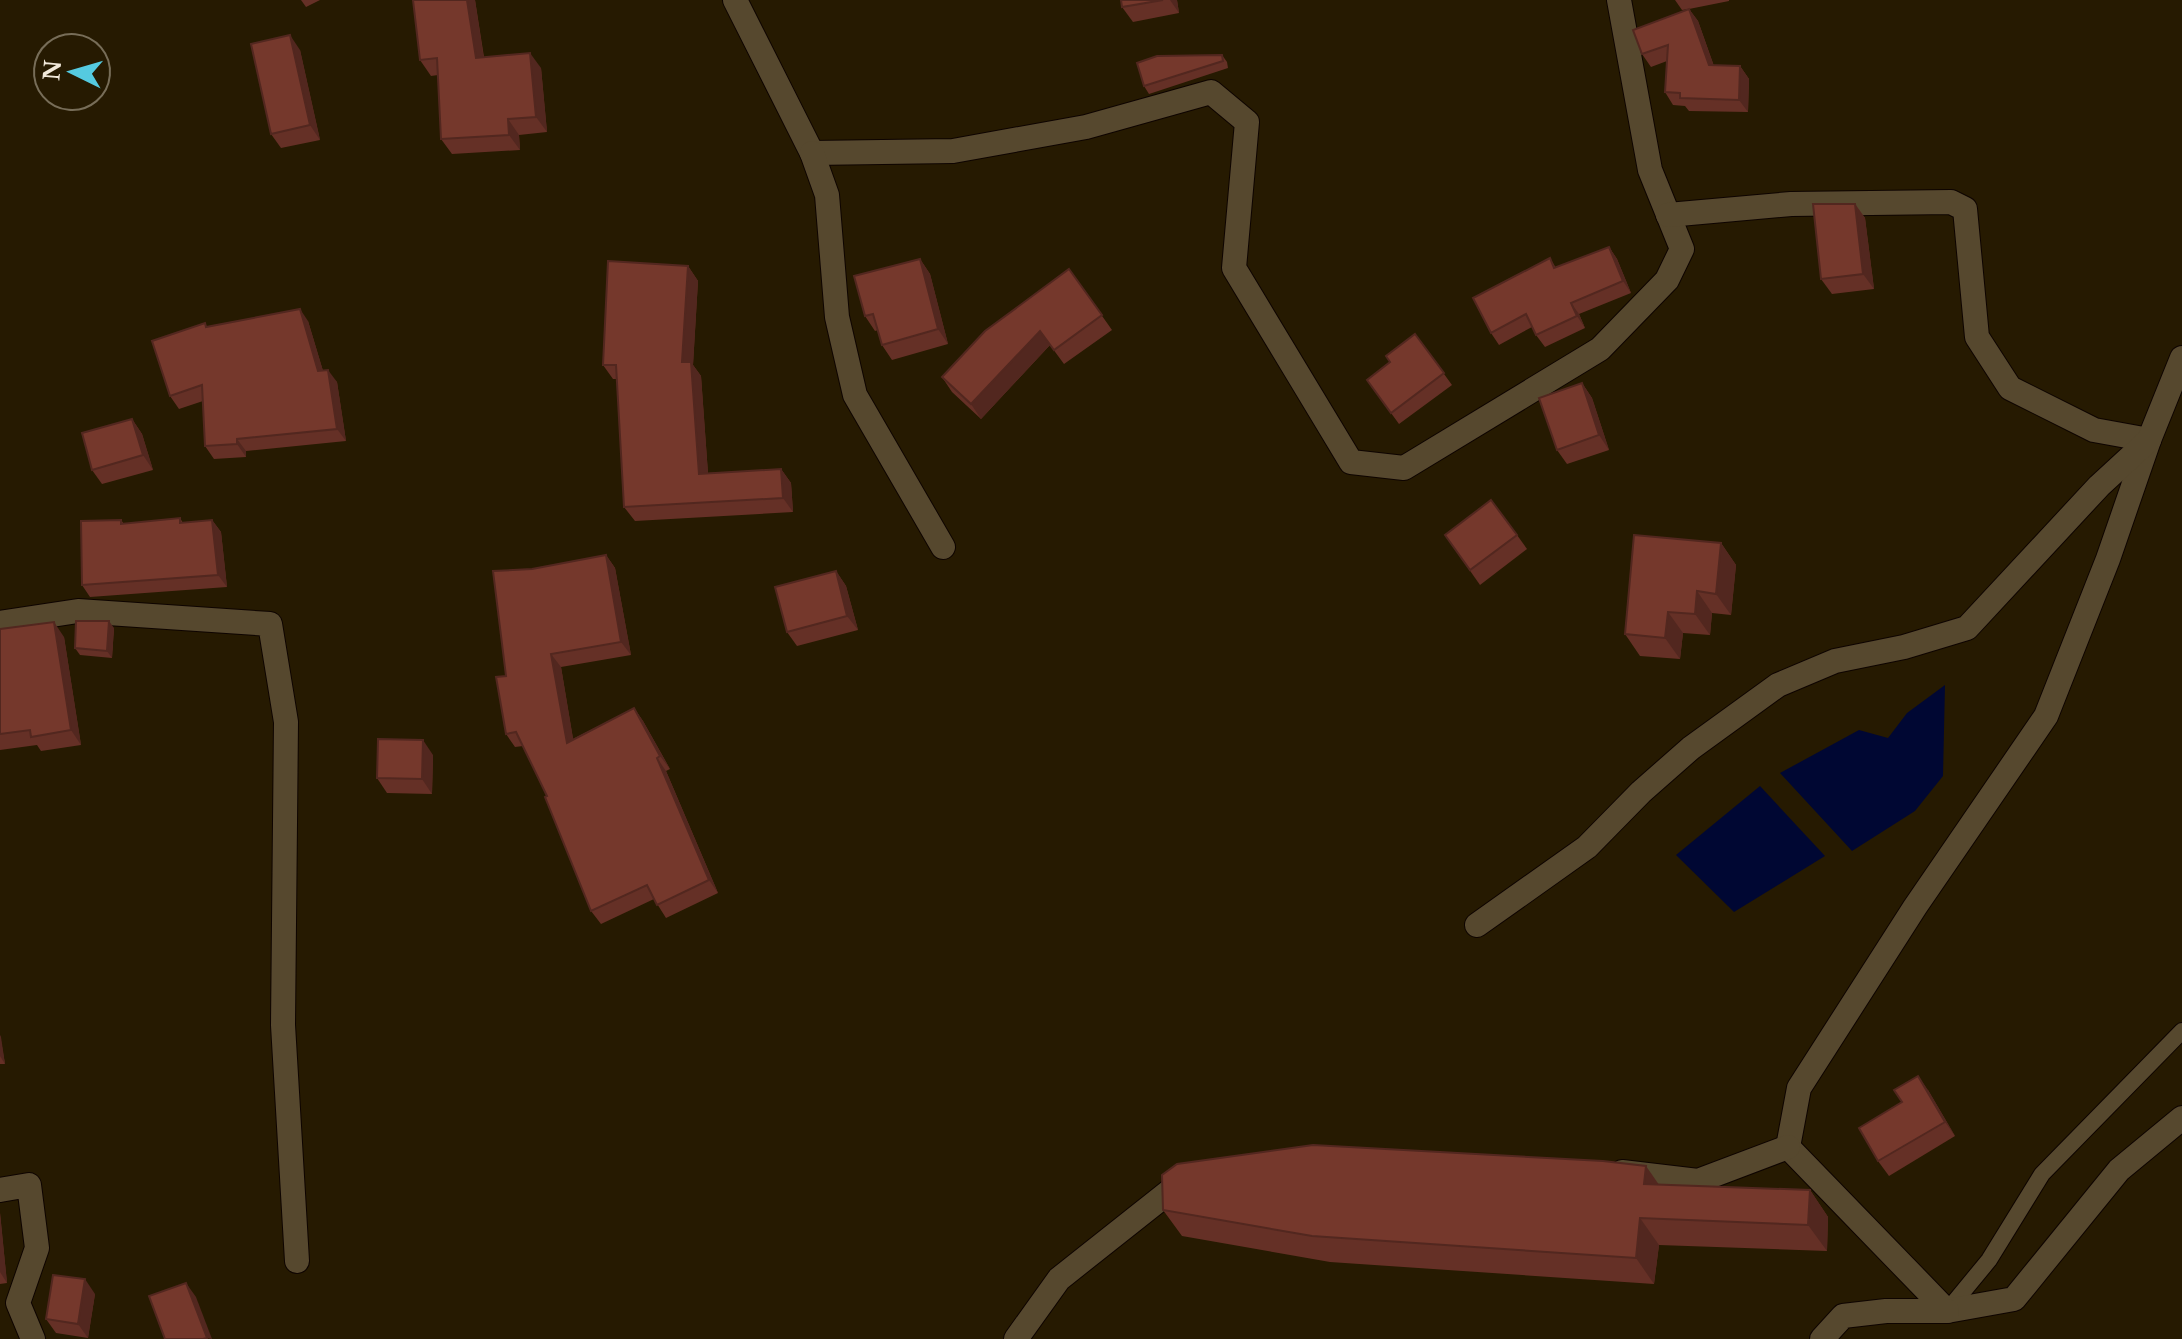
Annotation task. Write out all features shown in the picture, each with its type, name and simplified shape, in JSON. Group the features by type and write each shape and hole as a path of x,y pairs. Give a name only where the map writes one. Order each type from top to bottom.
{"street":[{"path":"735,0 812,153 827,195 837,317 855,395 943,547"},
{"path":"812,153 953,151 1086,127 1211,92 1247,122 1234,268 1351,462 1404,468 1600,349 1667,280 1682,249 1650,170 1619,0"},
{"path":"1668,215 1791,204 1951,202 1965,209 1977,337 2010,388 2094,430 2149,440"},
{"path":"1788,1147 1799,1088 1915,907 2046,716 2182,358"},
{"path":"1477,925 1587,847 1641,792 1691,748 1778,685 1835,661 1904,647 1967,628 2099,486 2149,440"},
{"path":"0,623 78,611 270,624 286,722 283,1025 297,1261"},
{"path":"1822,1339 1843,1316 1886,1311 1947,1311 2014,1299 2119,1170 2182,1118"},
{"path":"1604,1169 1698,1181 1788,1147"},
{"path":"1788,1147 1947,1311"},
{"path":"1016,1339 1059,1279 1199,1168 1214,1167"},
{"path":"0,1190 29,1185 37,1248 18,1303 33,1339"}],"lane":[{"path":"1947,1311 1989,1260 2042,1174 2182,1031"}],"water":[{"path":"1945,685 1943,776 1915,811 1852,851 1780,773 1859,730 1888,738 1907,713"},
{"path":"1760,786 1825,856 1734,912 1676,855"}],"building":[{"path":"413,0 467,0 476,58 530,53 536,117 508,119 509,135 441,139 437,58 420,60"},
{"path":"1121,0 1163,0 1122,7"},
{"path":"1689,9 1709,65 1740,66 1739,100 1680,98 1680,93 1665,92 1668,45 1642,54 1633,30"},
{"path":"290,35 310,125 271,134 251,44"},
{"path":"1222,55 1223,61 1144,86 1137,63 1157,56"},
{"path":"1813,204 1855,204 1863,274 1821,279"},
{"path":"1609,247 1623,281 1571,303 1577,316 1536,335 1526,314 1491,333 1473,298 1550,258 1554,268"},
{"path":"920,259 938,329 882,345 873,314 865,316 854,276"},
{"path":"608,261 688,266 682,362 691,362 699,474 781,469 783,498 624,507 616,365 603,365"},
{"path":"1069,269 1102,315 1054,350 1040,331 971,404 942,377 985,331"},
{"path":"300,309 318,371 328,370 337,429 237,439 237,444 205,446 202,385 170,396 152,341 205,323 206,327"},
{"path":"1415,334 1444,373 1391,413 1367,380 1390,362 1386,356"},
{"path":"1582,383 1599,435 1557,450 1539,398"},
{"path":"132,419 143,455 92,470 82,433"},
{"path":"1491,500 1517,535 1470,570 1445,535"},
{"path":"180,518 180,523 212,520 218,575 82,585 81,521 121,520 121,524"},
{"path":"1634,535 1721,543 1716,594 1697,591 1695,614 1668,612 1665,638 1625,634"},
{"path":"606,555 621,642 551,654 567,743 634,708 660,756 657,758 709,880 657,905 647,885 591,911 547,796 516,732 506,734 496,677 506,676 493,571 532,569"},
{"path":"836,571 847,616 787,632 775,587"},
{"path":"76,621 109,621 107,651 75,648"},
{"path":"54,622 71,730 31,737 30,730 0,734 0,629"},
{"path":"378,739 423,740 422,779 377,778"},
{"path":"1918,1076 1945,1122 1878,1161 1859,1128 1902,1102 1894,1090"},
{"path":"1313,1145 1603,1161 1646,1166 1644,1184 1810,1190 1808,1225 1640,1218 1636,1258 1312,1236 1163,1210 1162,1175 1177,1164"},
{"path":"53,1275 85,1279 78,1324 46,1319"},
{"path":"186,1283 207,1338 165,1339 149,1296"}]}
